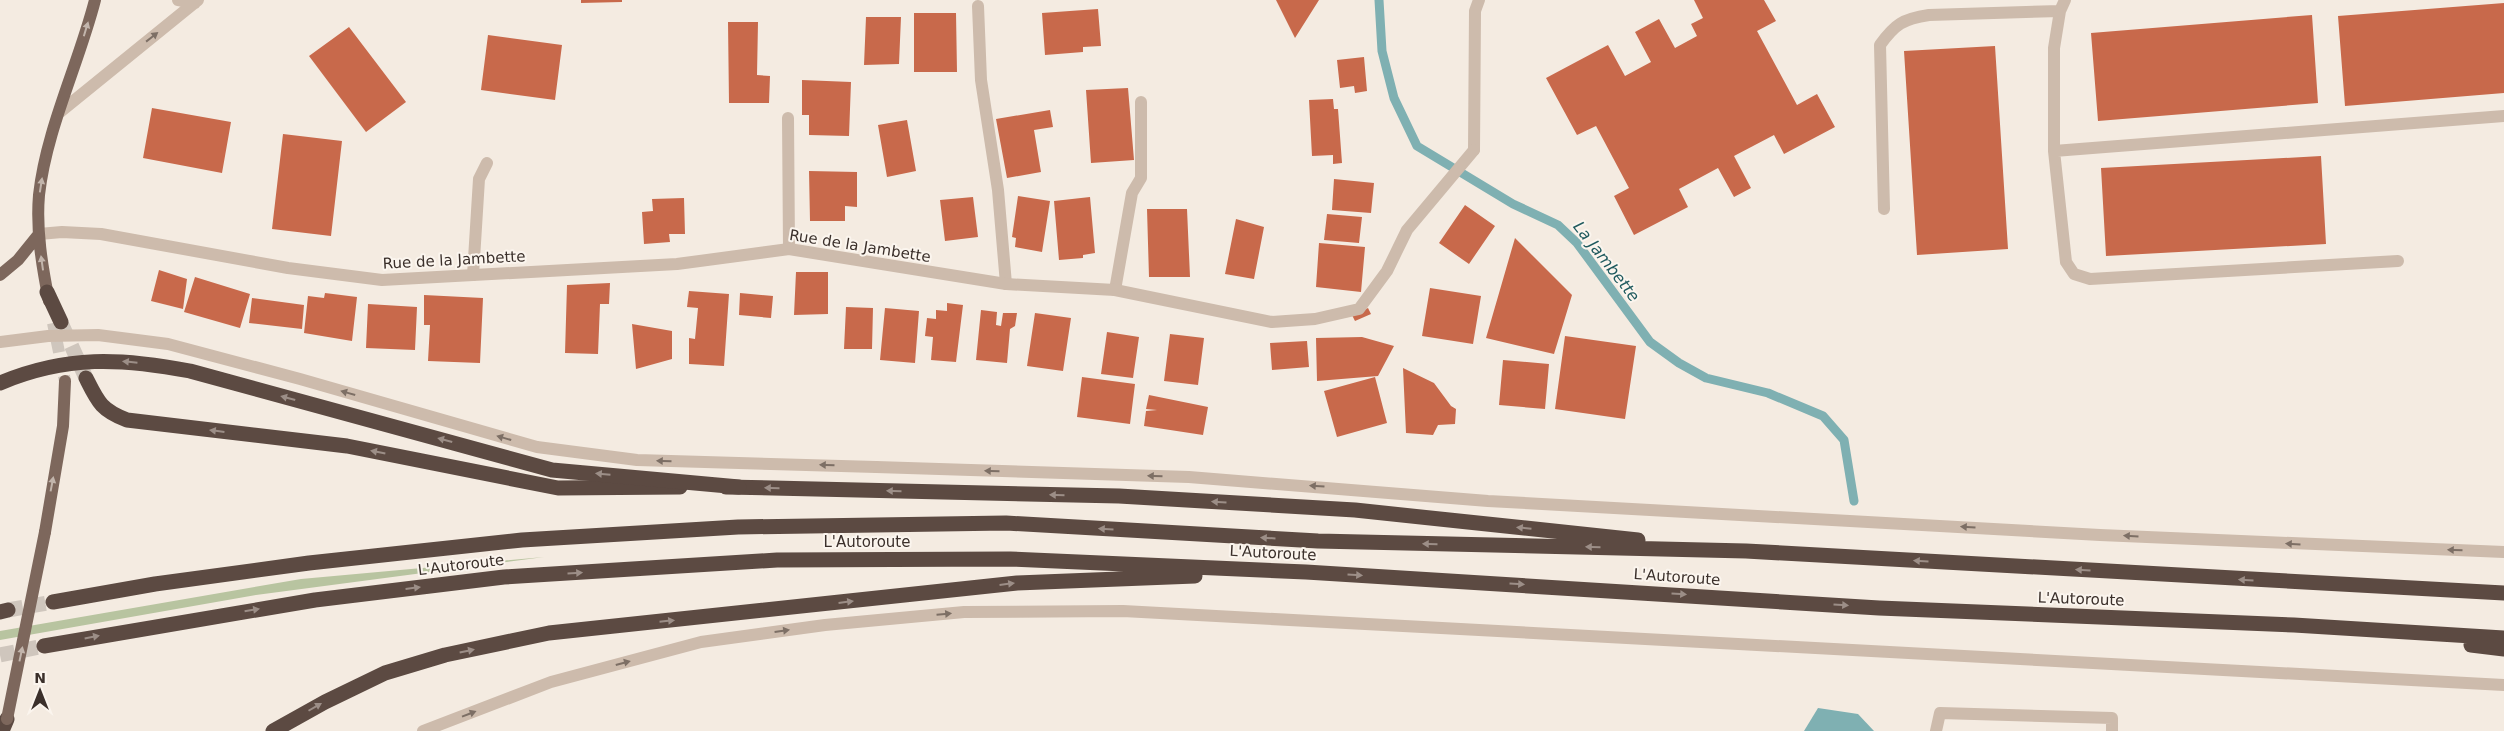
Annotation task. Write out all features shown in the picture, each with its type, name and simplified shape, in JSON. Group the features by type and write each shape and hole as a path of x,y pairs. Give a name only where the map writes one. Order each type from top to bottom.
{"highway":[{"path":"47,292 57,323"},
{"path":"0,383 70,363 112,360 151,364 190,371 552,470 739,487"},
{"path":"86,378 97,399 109,413 127,420 347,446 558,488 739,487 1119,496 1355,510 1746,551"},
{"name":"L'Autoroute","path":"53,602 155,584 309,563 522,540 738,527 1006,524 1318,541 1746,551 2278,582 2504,593"},
{"name":"L'Autoroute","path":"44,646 315,600 504,577 757,562 1010,559 1306,572 1879,608 2294,625 2504,638"},
{"path":"273,731 325,702 385,673 445,656 549,633 1017,583 1306,572"},
{"path":"2278,582 2504,582"},
{"path":"2294,625 2504,649"}],"main road":[{"path":"47,292 39,234 39,196 44,165 95,0"},
{"path":"0,275 18,260 39,234"},
{"path":"5,727 46,532 63,426 65,381"}],"street":[{"path":"178,0 197,2"},
{"name":"Rue de la Jambette","path":"39,234 62,232 101,234 288,268 382,280 677,264 789,249 1006,284 1115,290 1272,322 1315,319 1359,309 1387,271 1407,230 1474,150 1475,11 1479,0"},
{"path":"60,112 197,2"},
{"path":"1884,209 1880,45 1892,28 1909,18 1929,15 2062,5 2054,48 2054,151 2066,262 2074,274 2090,279 2398,261"},
{"path":"978,6 980,80 998,190 1006,284"},
{"path":"1115,290 1132,193 1141,178 1141,102"},
{"path":"2054,151 2504,116"},
{"path":"788,118 789,249"},
{"path":"473,275 479,179 487,163"},
{"path":"0,342 48,336 98,335 168,344 300,379 537,447 636,460 1189,477 1506,502 2110,535 2504,552"},
{"path":"423,731 550,682 701,642 825,625 964,612 1123,611 2504,684"},
{"path":"1936,731 1940,713 2112,718 2112,731"}],"green space":[{"path":"544,557 256,595 0,640 0,631 301,579"}],"water":[{"path":"1818,708 1858,714 1874,731 1804,731"}],"building":[{"path":"581,0 622,0 622,2 581,3"},
{"path":"1276,0 1319,0 1295,38"},
{"path":"1694,0 1764,0 1776,21 1757,31 1797,105 1817,94 1835,127 1784,154 1774,135 1734,156 1751,188 1734,197 1718,168 1679,189 1688,207 1634,235 1614,196 1629,188 1596,126 1577,135 1546,78 1608,45 1625,76 1651,62 1635,32 1659,19 1675,48 1697,36 1691,24 1703,18"},
{"path":"2504,3 2504,93 2345,106 2338,16"},
{"path":"1098,9 1101,46 1083,47 1083,52 1045,55 1042,13"},
{"path":"914,13 956,13 957,72 914,72"},
{"path":"2312,15 2318,103 2098,121 2091,33"},
{"path":"866,17 901,17 899,64 864,65"},
{"path":"728,22 758,22 757,75 770,76 769,103 729,103"},
{"path":"349,27 406,102 366,132 309,56"},
{"path":"488,35 562,45 555,100 481,90"},
{"path":"1995,46 2008,249 1917,255 1904,51"},
{"path":"1364,57 1367,91 1355,93 1354,86 1340,88 1337,60"},
{"path":"802,80 851,82 849,136 809,135 809,115 802,115"},
{"path":"1128,88 1134,160 1091,163 1086,90"},
{"path":"1333,99 1334,109 1338,109 1342,163 1333,164 1333,155 1312,156 1309,100"},
{"path":"152,108 231,122 222,173 143,158"},
{"path":"1050,110 1053,127 1034,130 1041,172 1007,178 996,119"},
{"path":"907,120 916,171 887,177 878,125"},
{"path":"283,134 342,141 331,236 272,229"},
{"path":"2321,156 2326,244 2106,256 2101,168"},
{"path":"809,171 857,172 857,207 845,206 845,221 810,221"},
{"path":"1334,179 1374,183 1371,213 1332,210"},
{"path":"1018,196 1050,201 1042,252 1015,247 1016,238 1012,237"},
{"path":"973,197 978,237 945,241 940,200"},
{"path":"1090,197 1095,253 1083,255 1083,258 1059,260 1054,201"},
{"path":"684,198 685,234 669,234 670,242 644,244 642,212 653,211 652,199"},
{"path":"1465,205 1495,226 1469,264 1439,243"},
{"path":"1147,209 1187,209 1190,277 1149,277"},
{"path":"1327,214 1362,217 1359,243 1324,240"},
{"path":"1236,219 1264,227 1254,279 1225,274"},
{"path":"1515,238 1572,295 1554,354 1486,338"},
{"path":"1319,243 1365,247 1361,292 1316,287"},
{"path":"159,270 187,279 183,309 151,301"},
{"path":"796,272 828,272 828,314 794,315"},
{"path":"195,277 250,294 240,328 184,312"},
{"path":"610,283 609,304 600,304 598,354 565,353 567,285"},
{"path":"1430,288 1481,296 1473,344 1422,336"},
{"path":"689,291 729,294 724,366 689,364 689,338 695,339 698,308 687,307"},
{"path":"325,293 357,297 352,341 304,333 308,296 324,298"},
{"path":"740,293 773,296 771,318 739,315"},
{"path":"424,295 483,298 480,363 428,361 430,325 424,325"},
{"path":"252,298 304,305 302,329 249,323"},
{"path":"947,303 963,305 956,362 931,360 933,337 925,336 927,318 936,319 936,310 947,311"},
{"path":"368,304 417,307 415,350 366,348"},
{"path":"846,307 873,308 872,349 844,349"},
{"path":"885,308 919,311 915,363 880,360"},
{"path":"1368,308 1371,314 1355,321 1352,315"},
{"path":"981,310 997,312 996,325 1001,326 1003,313 1017,313 1015,326 1010,329 1007,363 976,360"},
{"path":"1035,313 1071,318 1063,371 1027,366"},
{"path":"632,324 672,331 672,359 636,369"},
{"path":"1107,332 1139,337 1133,378 1101,374"},
{"path":"1170,334 1204,338 1198,385 1164,381"},
{"path":"1565,336 1636,346 1625,419 1555,409"},
{"path":"1362,337 1394,346 1378,376 1317,381 1316,338"},
{"path":"1307,341 1309,367 1272,370 1270,343"},
{"path":"1503,360 1549,364 1545,409 1499,405"},
{"path":"1403,368 1434,383 1451,406 1456,409 1455,424 1438,425 1433,435 1406,433"},
{"path":"1082,377 1135,384 1130,424 1077,417"},
{"path":"1375,377 1387,423 1337,437 1324,391"},
{"path":"1149,395 1208,407 1203,435 1144,426 1146,411 1157,410 1146,409"}],"waterway":[{"name":"La Jambette","path":"1379,0 1382,51 1394,98 1417,146 1513,204 1558,225 1577,243 1650,342 1679,363 1706,378 1768,393 1823,416 1844,440 1854,501"}],"tunnel":[{"path":"53,323 65,381"},
{"path":"62,325 86,378"},
{"path":"8,610 53,602"},
{"path":"0,655 44,646"}]}
